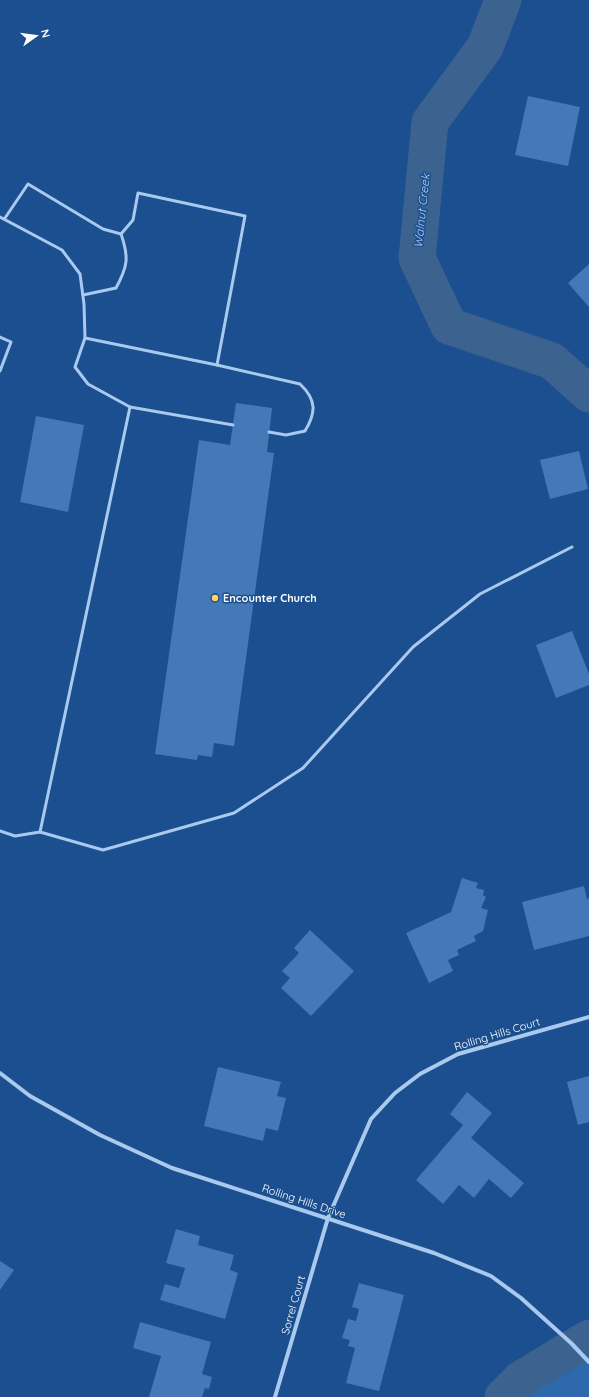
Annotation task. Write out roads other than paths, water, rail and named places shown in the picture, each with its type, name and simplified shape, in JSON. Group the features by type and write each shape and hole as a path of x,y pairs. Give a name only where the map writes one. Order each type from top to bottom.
{"street":[{"name":"Rolling Hills Court","path":"328,1218 371,1119 395,1094 420,1074 458,1054 589,1017"},
{"name":"Rolling Hills Drive","path":"0,1073 30,1096 100,1135 165,1164 434,1253 491,1276 521,1298 571,1342 589,1362"},
{"name":"Sorrel Court","path":"275,1397 328,1218"}],"lane":[{"path":"5,218 28,184 103,229 121,234"},
{"path":"121,234 133,220 138,193 245,216 217,365"},
{"path":"0,217 5,218 62,250 80,274 83,295 85,338 75,367 88,384 130,407 233,425"},
{"path":"83,295 116,288 123,275 127,252 121,234"},
{"path":"0,337 11,342 0,371"},
{"path":"85,338 217,365 300,384 308,392 314,407 313,418 305,432 286,435 269,432"},
{"path":"40,832 130,407"},
{"path":"0,831 15,836 40,832 103,850 234,813 303,768 413,647 480,594 572,547"}],"waterway":[{"name":"Walnut Creek","path":"503,0 485,47 430,122 417,258 449,326 552,361 589,394"},
{"name":"Walnut Creek","path":"503,1397 521,1379 589,1338"}],"place":[{"name":"Encounter Church","path":"215,598"}]}
